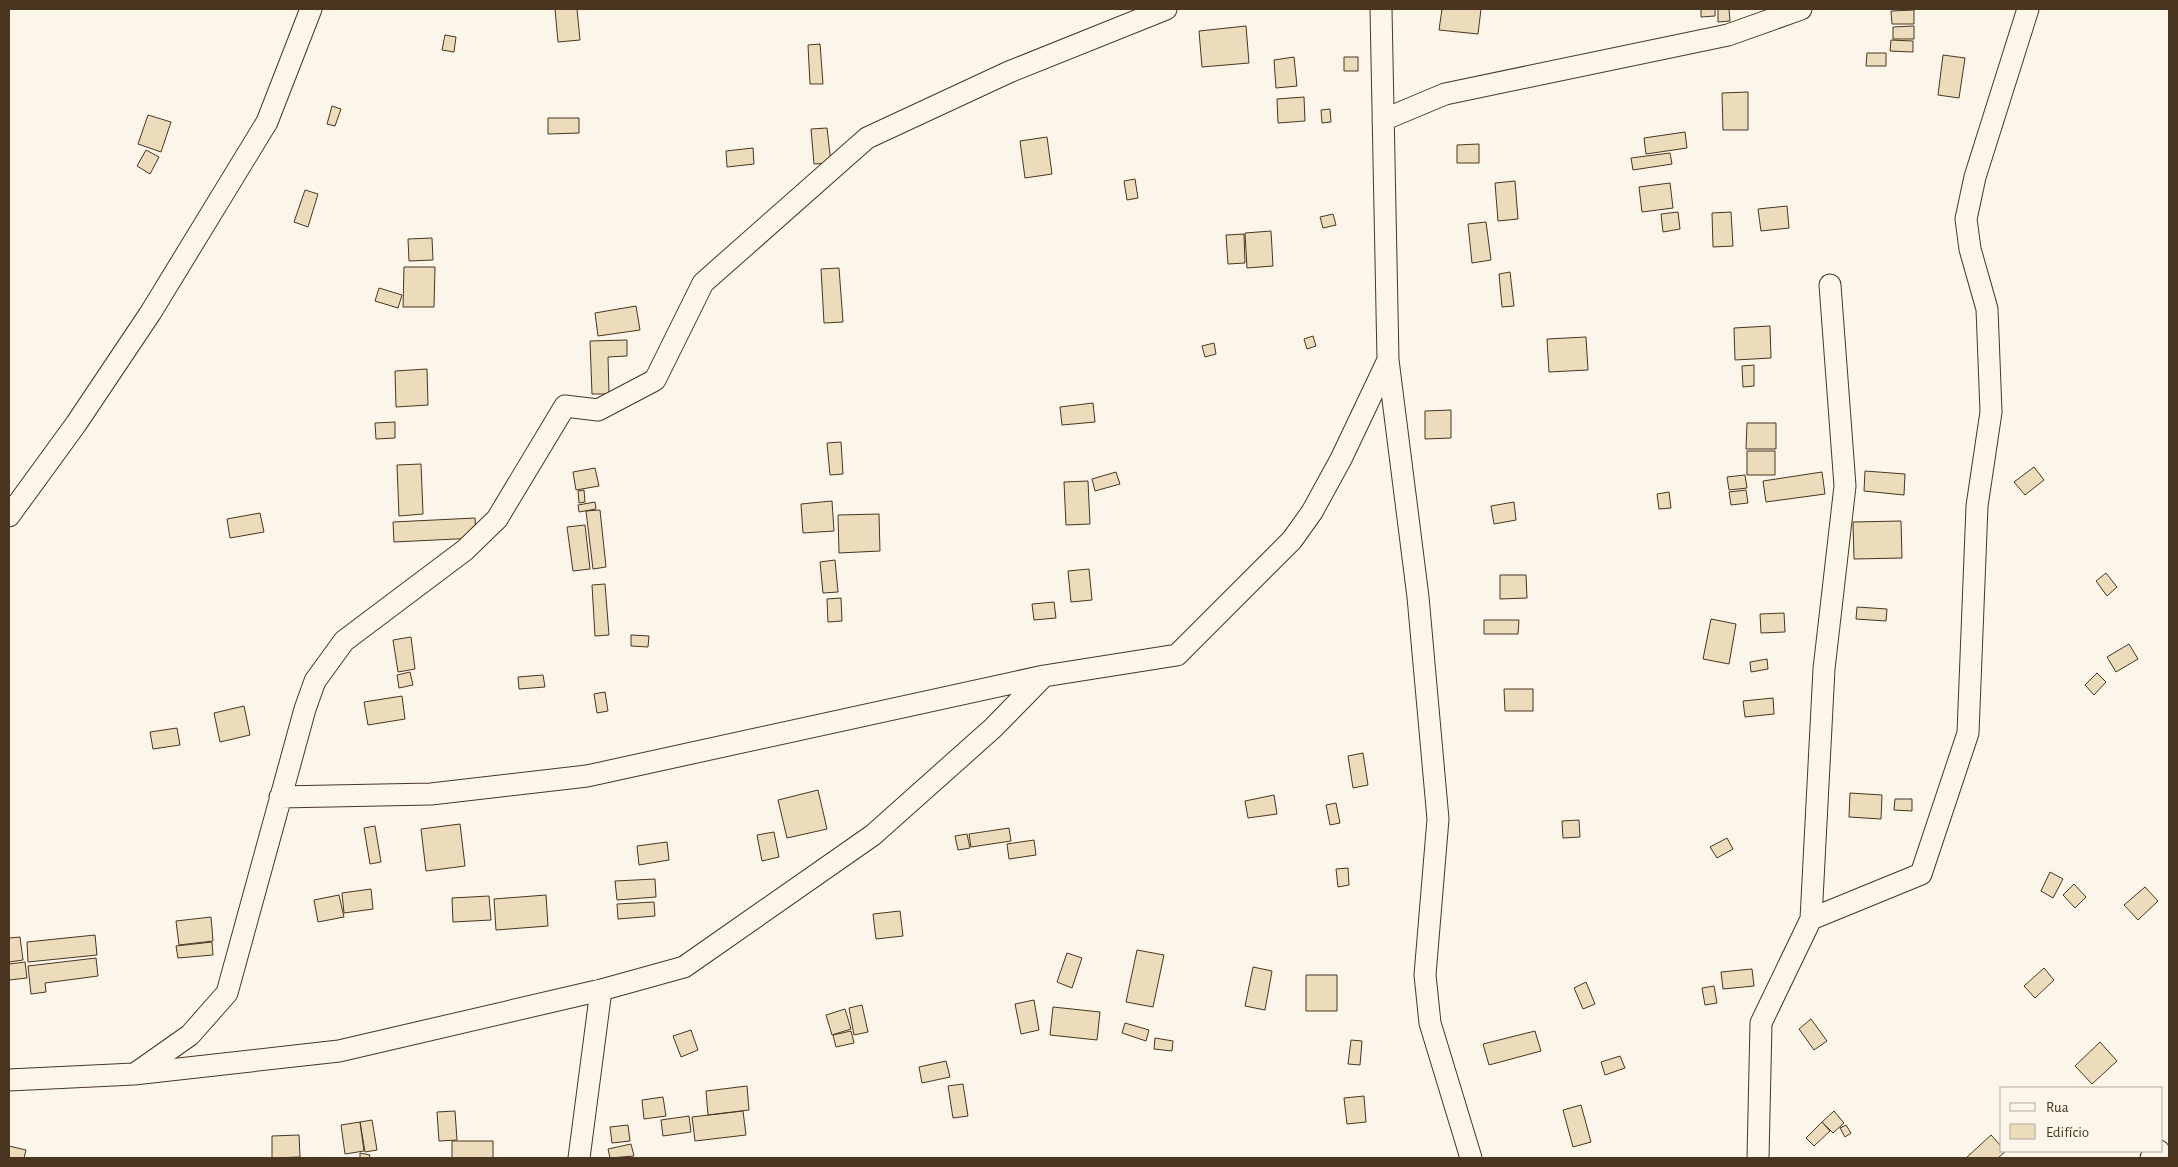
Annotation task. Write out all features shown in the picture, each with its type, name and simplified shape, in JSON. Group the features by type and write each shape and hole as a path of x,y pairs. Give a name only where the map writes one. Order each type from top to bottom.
{"street":[{"path":"9,516 76,424 151,312 267,122 311,9"},
{"path":"134,1074 190,1035 227,993 305,709 316,682 344,642 464,550 497,519 565,406 598,410 655,380 703,283 867,138 1009,72 1166,9"},
{"path":"1381,9 1388,360 1418,597 1438,819 1425,975 1430,1023 1472,1158"},
{"path":"1384,120 1445,94 1728,35 1801,9"},
{"path":"1811,919 1921,874 1968,732 1978,506 1990,412 1988,309 1970,248 1966,219 1975,177 2028,9"},
{"path":"1758,1158 1761,1023 1811,919 1824,669 1845,486 1830,284"},
{"path":"280,797 432,794 587,776 1044,676 1177,655 1292,540 1312,512 1388,360"},
{"path":"9,1080 134,1074 339,1051 601,990 684,967 872,835 993,728 1044,676"},
{"path":"578,1158 601,990"}],"building":[{"path":"555,9 577,9 580,40 558,42"},
{"path":"1442,9 1481,9 1478,34 1439,30"},
{"path":"1701,9 1715,9 1715,16 1701,17"},
{"path":"1718,9 1729,9 1730,21 1718,22"},
{"path":"1914,10 1914,24 1892,24 1891,11"},
{"path":"1246,26 1249,63 1202,67 1199,31"},
{"path":"1914,26 1914,39 1893,39 1893,27"},
{"path":"445,35 456,37 454,52 442,50"},
{"path":"1891,40 1913,41 1913,52 1890,51"},
{"path":"820,44 823,84 810,84 808,45"},
{"path":"1867,53 1886,53 1886,66 1866,66"},
{"path":"1943,55 1965,58 1959,98 1938,95"},
{"path":"1294,57 1297,86 1276,88 1274,60"},
{"path":"1344,57 1358,57 1358,71 1344,71"},
{"path":"1748,92 1748,130 1723,130 1722,93"},
{"path":"1304,97 1305,121 1278,123 1277,99"},
{"path":"332,106 341,109 335,126 327,124"},
{"path":"1330,109 1331,122 1322,123 1321,110"},
{"path":"148,115 171,122 161,152 138,144"},
{"path":"548,118 579,118 579,133 548,134"},
{"path":"827,128 831,163 814,164 811,129"},
{"path":"1685,132 1687,148 1646,154 1644,138"},
{"path":"1047,137 1052,174 1025,178 1020,141"},
{"path":"1479,144 1479,163 1457,163 1457,145"},
{"path":"753,148 754,164 727,167 726,151"},
{"path":"146,150 159,157 150,174 137,166"},
{"path":"1670,153 1672,164 1633,170 1631,158"},
{"path":"1135,179 1138,198 1127,200 1124,181"},
{"path":"1515,181 1518,219 1498,221 1495,183"},
{"path":"1670,183 1673,208 1642,212 1639,187"},
{"path":"305,190 318,194 308,227 294,222"},
{"path":"1787,206 1789,228 1761,231 1758,209"},
{"path":"1678,212 1680,229 1663,232 1661,214"},
{"path":"1731,212 1733,246 1713,247 1712,213"},
{"path":"1333,214 1336,225 1323,228 1320,217"},
{"path":"1486,222 1491,260 1472,263 1468,224"},
{"path":"1271,231 1273,266 1247,268 1245,233"},
{"path":"1244,234 1245,263 1228,264 1226,235"},
{"path":"432,238 433,260 409,261 408,239"},
{"path":"404,267 435,267 434,307 403,307"},
{"path":"839,268 843,322 824,323 821,269"},
{"path":"1510,272 1514,306 1502,307 1499,274"},
{"path":"379,288 402,295 398,308 375,301"},
{"path":"636,306 640,330 598,336 595,313"},
{"path":"1770,326 1771,358 1735,360 1734,328"},
{"path":"1313,336 1316,346 1307,349 1304,339"},
{"path":"1586,337 1588,370 1549,372 1547,339"},
{"path":"627,340 627,356 608,357 609,394 592,394 590,341"},
{"path":"1214,343 1216,354 1205,357 1202,346"},
{"path":"1754,365 1754,386 1743,387 1742,366"},
{"path":"427,369 428,405 396,407 395,371"},
{"path":"1093,403 1095,422 1062,425 1060,407"},
{"path":"1451,410 1451,438 1425,439 1425,411"},
{"path":"395,422 395,438 376,439 375,423"},
{"path":"1747,423 1776,423 1776,449 1746,449"},
{"path":"841,442 843,474 830,475 827,443"},
{"path":"1747,451 1775,451 1775,475 1747,475"},
{"path":"421,464 423,514 399,516 397,465"},
{"path":"2034,467 2044,480 2025,495 2014,482"},
{"path":"595,468 599,486 576,490 573,472"},
{"path":"1865,471 1905,474 1904,495 1864,491"},
{"path":"1116,472 1120,484 1095,491 1092,479"},
{"path":"1822,472 1825,494 1766,502 1763,481"},
{"path":"1745,475 1747,488 1729,490 1727,477"},
{"path":"1088,481 1090,524 1066,525 1064,482"},
{"path":"584,490 585,502 579,503 578,491"},
{"path":"1746,490 1748,503 1731,505 1729,492"},
{"path":"1669,492 1671,508 1659,509 1657,494"},
{"path":"832,501 834,531 803,533 801,504"},
{"path":"595,502 596,509 579,512 578,505"},
{"path":"1514,502 1516,520 1494,524 1491,506"},
{"path":"600,510 606,567 593,569 586,511"},
{"path":"260,513 264,532 230,538 227,519"},
{"path":"879,514 880,551 839,553 838,515"},
{"path":"475,518 476,538 394,542 393,522"},
{"path":"1901,521 1902,558 1854,559 1853,522"},
{"path":"585,525 590,569 573,571 567,527"},
{"path":"835,560 838,592 823,593 820,562"},
{"path":"1089,569 1092,600 1071,602 1068,571"},
{"path":"2106,573 2117,587 2107,596 2096,581"},
{"path":"1500,575 1526,575 1527,598 1500,599"},
{"path":"605,584 609,635 595,636 592,585"},
{"path":"841,598 842,621 828,622 827,599"},
{"path":"1054,602 1056,618 1034,620 1032,604"},
{"path":"1857,607 1887,609 1886,621 1856,619"},
{"path":"1784,613 1785,632 1761,633 1760,614"},
{"path":"1711,619 1736,624 1729,664 1703,659"},
{"path":"1484,620 1519,620 1518,634 1484,634"},
{"path":"631,635 649,636 648,647 631,646"},
{"path":"411,637 415,669 398,672 393,640"},
{"path":"2129,644 2138,659 2116,672 2107,657"},
{"path":"1767,659 1768,669 1751,672 1750,662"},
{"path":"410,672 413,685 399,688 397,675"},
{"path":"2097,673 2106,682 2094,695 2085,685"},
{"path":"543,675 545,687 519,689 518,677"},
{"path":"1504,689 1533,689 1533,711 1505,711"},
{"path":"605,692 608,711 597,713 594,694"},
{"path":"402,696 405,719 368,725 364,702"},
{"path":"1773,698 1774,714 1745,717 1743,701"},
{"path":"244,706 250,735 220,742 214,713"},
{"path":"177,728 180,745 153,749 150,732"},
{"path":"1363,753 1368,785 1353,788 1348,756"},
{"path":"818,790 827,829 787,838 778,800"},
{"path":"1850,793 1882,795 1881,819 1849,817"},
{"path":"1274,795 1277,814 1248,818 1245,801"},
{"path":"1895,799 1912,799 1912,811 1894,810"},
{"path":"1336,803 1340,823 1330,825 1326,805"},
{"path":"1579,820 1580,837 1563,838 1562,821"},
{"path":"460,824 465,866 426,871 421,829"},
{"path":"375,826 381,862 370,864 364,828"},
{"path":"1009,828 1011,841 971,847 969,834"},
{"path":"774,832 779,857 762,861 757,835"},
{"path":"967,834 970,848 958,850 955,836"},
{"path":"1727,838 1733,849 1717,858 1710,847"},
{"path":"1034,840 1036,855 1009,859 1007,844"},
{"path":"667,842 669,860 639,865 637,846"},
{"path":"1348,868 1349,885 1338,887 1336,869"},
{"path":"2050,872 2063,879 2053,898 2041,891"},
{"path":"655,879 656,897 617,900 615,881"},
{"path":"2074,884 2086,897 2075,908 2063,895"},
{"path":"2145,887 2158,901 2138,920 2124,905"},
{"path":"371,889 373,909 344,913 342,893"},
{"path":"339,895 344,917 318,922 314,900"},
{"path":"546,895 548,926 496,930 494,899"},
{"path":"489,896 491,920 453,922 452,898"},
{"path":"654,902 655,916 618,919 617,904"},
{"path":"900,911 903,936 876,939 873,914"},
{"path":"211,917 213,941 179,945 176,921"},
{"path":"95,935 97,955 28,962 27,942"},
{"path":"20,937 23,960 9,962 9,938"},
{"path":"212,942 213,955 178,958 176,946"},
{"path":"1137,950 1164,955 1153,1007 1126,1002"},
{"path":"1067,953 1082,958 1072,988 1057,982"},
{"path":"96,958 98,976 45,983 46,992 31,994 28,966"},
{"path":"25,962 27,978 9,980 9,964"},
{"path":"1253,967 1272,971 1265,1010 1245,1006"},
{"path":"2044,968 2054,980 2035,998 2024,986"},
{"path":"1752,969 1754,986 1723,989 1721,972"},
{"path":"1306,975 1337,975 1337,1011 1306,1011"},
{"path":"1586,982 1595,1004 1583,1009 1574,988"},
{"path":"1714,986 1717,1003 1705,1005 1702,988"},
{"path":"1034,1000 1039,1030 1021,1034 1015,1004"},
{"path":"862,1005 868,1032 854,1035 849,1008"},
{"path":"1053,1007 1100,1012 1097,1040 1050,1035"},
{"path":"845,1009 851,1029 832,1035 826,1015"},
{"path":"1811,1019 1827,1041 1814,1050 1799,1029"},
{"path":"1125,1023 1149,1030 1146,1041 1122,1033"},
{"path":"691,1030 698,1050 681,1057 673,1036"},
{"path":"851,1031 854,1043 836,1047 833,1035"},
{"path":"1535,1031 1541,1051 1489,1065 1483,1044"},
{"path":"1155,1038 1173,1041 1172,1051 1154,1049"},
{"path":"1351,1040 1362,1041 1360,1065 1348,1064"},
{"path":"2100,1042 2117,1061 2092,1084 2075,1066"},
{"path":"1620,1056 1625,1068 1605,1075 1601,1062"},
{"path":"946,1061 950,1077 922,1083 919,1067"},
{"path":"963,1084 968,1116 953,1118 948,1086"},
{"path":"747,1086 749,1110 708,1115 706,1091"},
{"path":"1364,1096 1366,1122 1347,1124 1344,1098"},
{"path":"663,1097 666,1116 644,1119 642,1100"},
{"path":"1581,1105 1591,1142 1573,1147 1563,1110"},
{"path":"455,1111 457,1140 439,1141 437,1112"},
{"path":"743,1111 746,1135 695,1141 692,1117"},
{"path":"1834,1111 1844,1123 1833,1133 1822,1122"},
{"path":"689,1116 691,1132 663,1136 661,1120"},
{"path":"372,1120 377,1150 365,1152 360,1122"},
{"path":"360,1122 364,1151 345,1154 341,1125"},
{"path":"1822,1122 1830,1131 1814,1146 1806,1138"},
{"path":"628,1125 630,1141 612,1143 610,1127"},
{"path":"1846,1125 1851,1133 1845,1137 1840,1128"},
{"path":"299,1135 300,1157 272,1158 272,1136"},
{"path":"1991,1135 2000,1145 2000,1152 2005,1152 1998,1158 1966,1158"},
{"path":"452,1141 493,1141 493,1158 452,1158"},
{"path":"631,1144 634,1156 610,1158 608,1149"},
{"path":"9,1146 26,1150 24,1158 9,1158"},
{"path":"360,1153 370,1155 369,1158 360,1158"}]}
